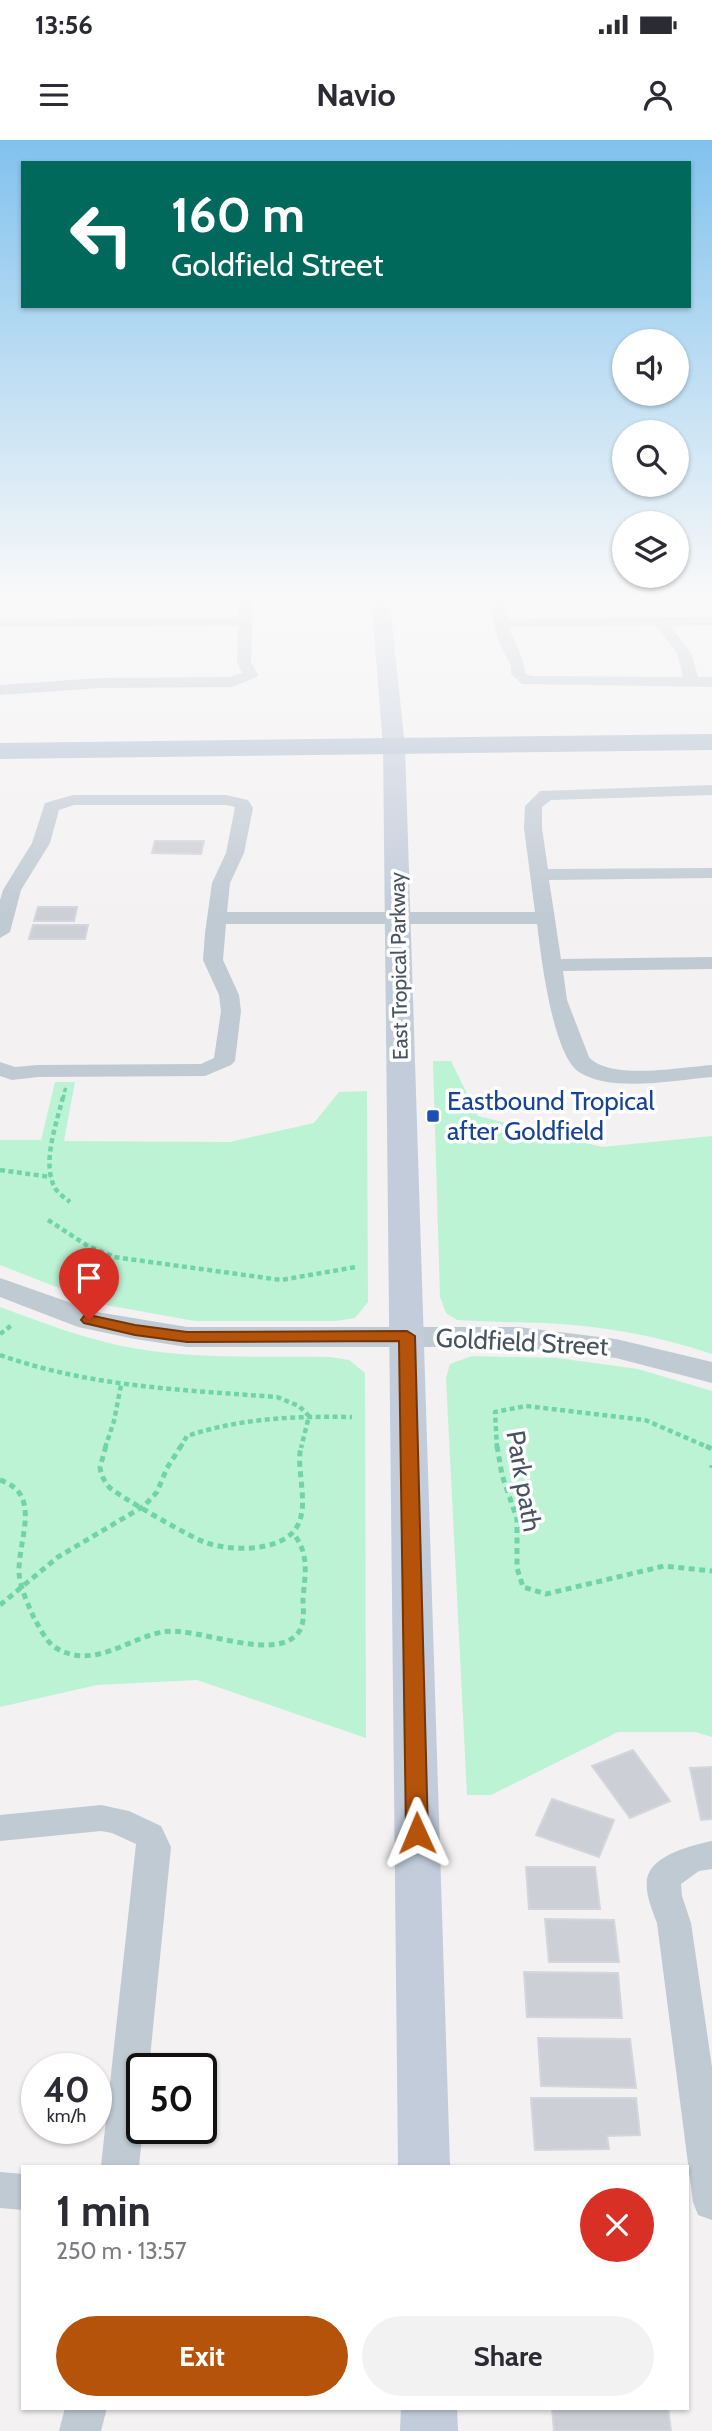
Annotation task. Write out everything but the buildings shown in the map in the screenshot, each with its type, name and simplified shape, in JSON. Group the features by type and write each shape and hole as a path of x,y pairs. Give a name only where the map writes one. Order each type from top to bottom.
{"main road":[{"name":"East Tropical Parkway","path":"390,703 398,919 424,2165"},
{"path":"0,751 712,729"},
{"path":"0,737 712,742"},
{"path":"429,2410 429,2431"}],"street":[{"path":"712,790 554,793 540,798 534,806 533,828 557,1000 579,1059 597,1072 626,1077 712,1070"},
{"path":"0,932 12,890 41,843 49,817 48,811 57,803 73,800 242,804 244,808 235,853 221,883 213,960 229,995 230,1011 224,1060 216,1067 205,1070 12,1073 1,1069"},
{"path":"539,874 712,873"},
{"path":"217,918 545,918"},
{"path":"551,965 712,963"},
{"name":"Goldfield Street","path":"0,1287 89,1320 187,1337 407,1336 571,1340 630,1349 712,1373"},
{"path":"0,1828 101,1818 137,1827 149,1835 154,1847 143,1929 120,2165"},
{"path":"712,1856 690,1859 664,1878 665,1896 674,1923 708,2137 712,2202"},
{"path":"0,2190 21,2192"},
{"path":"80,2431 85,2410"}],"path":[{"path":"70,1071 51,1152 51,1177 57,1191 70,1202"},
{"path":"0,1170 51,1177"},
{"path":"48,1220 88,1246 114,1258 171,1263 281,1280 356,1267"},
{"path":"0,1334 12,1325"},
{"path":"0,1354 25,1365 121,1385 277,1396 299,1406 309,1416"},
{"path":"121,1385 111,1434 102,1453 99,1469 103,1480 110,1488 206,1544 226,1548 248,1550 270,1544 293,1533 299,1523 302,1503 299,1456 309,1416"},
{"name":"Park path","path":"712,1449 645,1420 526,1406 495,1412 494,1429 502,1475 517,1519 517,1568 523,1587 546,1594 664,1566 712,1570"},
{"path":"0,1605 58,1558 144,1506 157,1492 167,1468 187,1436 234,1422 309,1416 352,1417"},
{"path":"0,1480 15,1485 24,1500 18,1575 22,1586 47,1642 61,1651 77,1656 113,1652 167,1630 220,1640 278,1643 293,1638 301,1631 303,1593 309,1573 306,1554 293,1533"}],"green space":[{"path":"433,1061 451,1061 478,1116 602,1147 712,1136 712,1354 650,1337 607,1329 564,1324 457,1320 446,1313 440,1297"},
{"path":"55,1082 75,1082 64,1141 230,1142 314,1123 339,1092 367,1091 368,1302 355,1318 336,1321 195,1321 100,1304 0,1265 0,1140 41,1140"},
{"path":"0,1307 87,1337 143,1350 223,1356 330,1357 349,1360 365,1373 366,1738 197,1680 97,1685 0,1707"},
{"path":"472,1356 557,1358 638,1369 712,1391 712,1737 695,1732 618,1732 491,1795 467,1795 446,1378 450,1364"}],"place":[{"name":"Eastbound Tropical after Goldfield","path":"433,1116"}],"route":[{"path":"89,1320 187,1337 407,1336 417,1833"}]}
